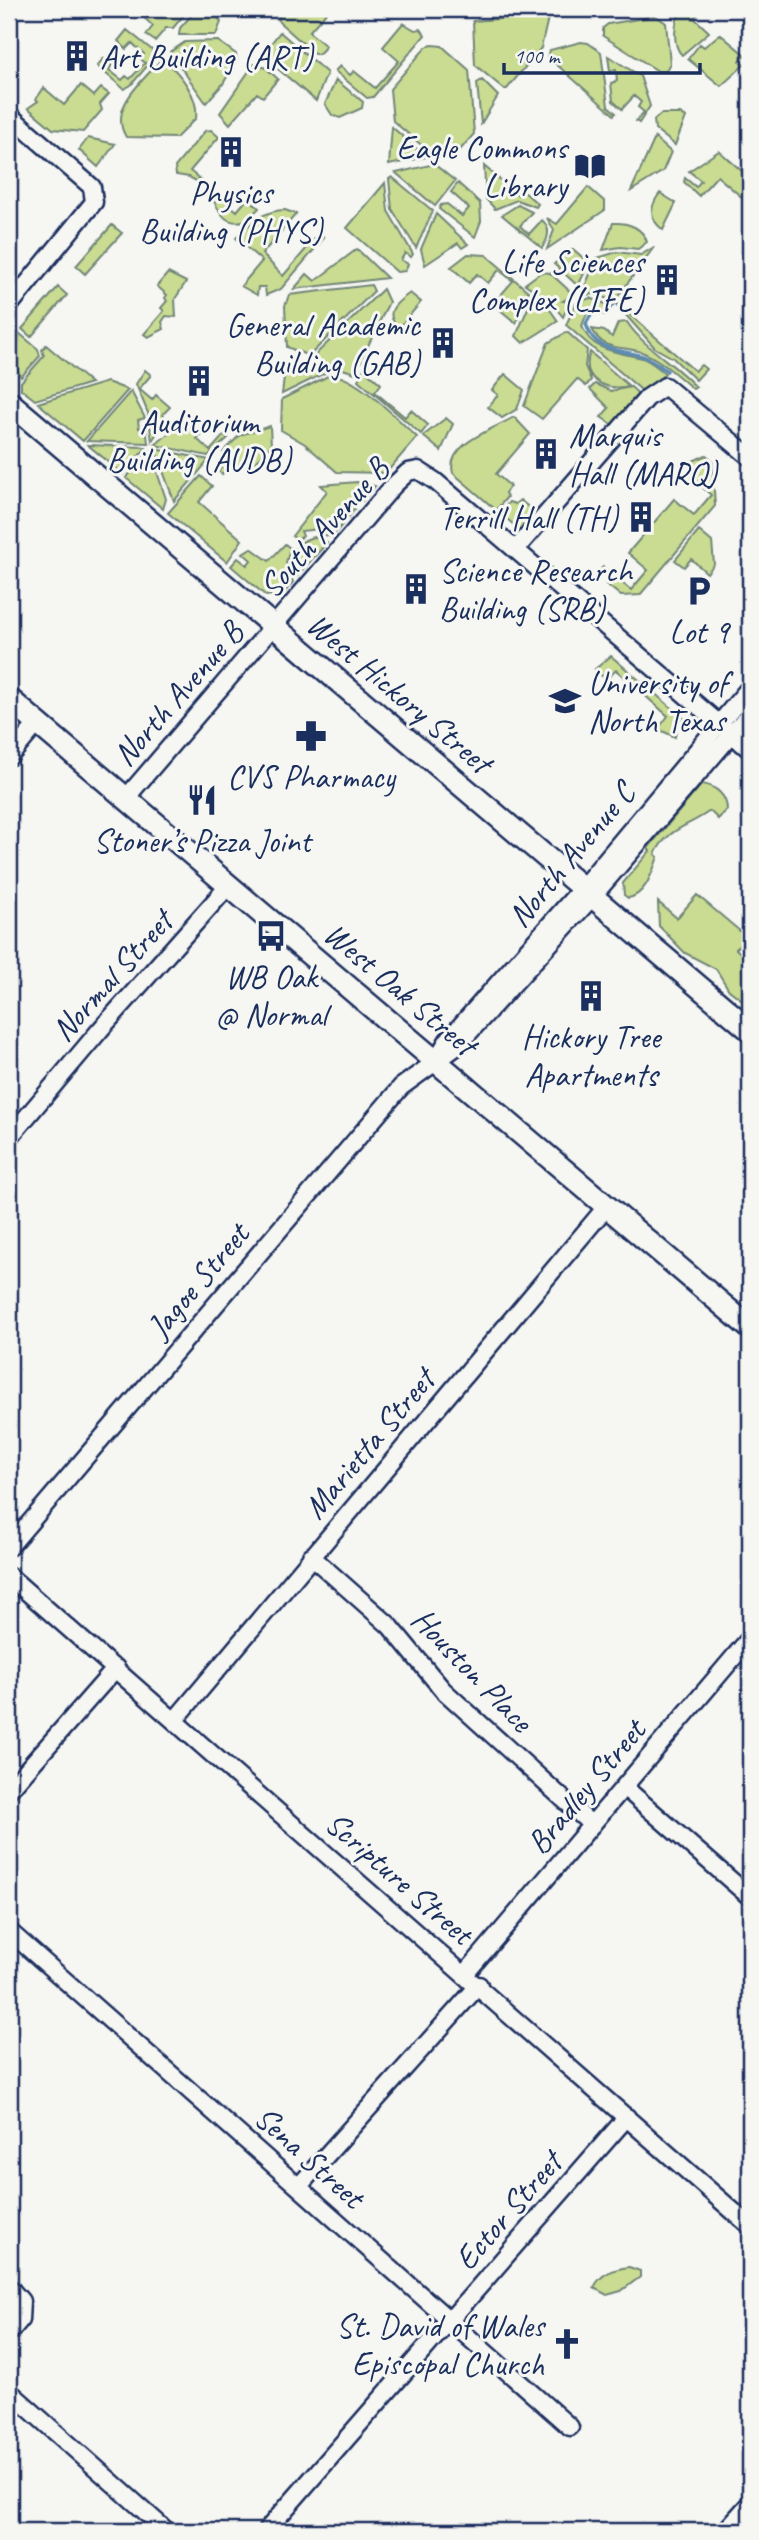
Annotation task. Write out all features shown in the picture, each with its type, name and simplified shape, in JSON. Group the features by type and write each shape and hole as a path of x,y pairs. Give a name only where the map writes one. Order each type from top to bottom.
{"main road":[{"name":"West Hickory Street","path":"9,402 750,1030"},
{"name":"West Oak Street","path":"9,699 750,1328"}],"street":[{"path":"9,115 92,187 94,202 9,306"},
{"path":"750,457 665,386 647,398 516,549 750,750"},
{"name":"South Avenue B","path":"274,626 408,472 418,470 516,549"},
{"name":"North Avenue B","path":"126,798 274,626"},
{"name":"North Avenue C","path":"437,1060 448,1040 588,892 726,728 750,687"},
{"path":"726,728 750,713"},
{"path":"9,757 38,723"},
{"name":"Normal Street","path":"9,1138 100,1030 230,884"},
{"name":"Jagoe Street","path":"9,1547 401,1087 437,1060"},
{"name":"Marietta Street","path":"175,1720 607,1206"},
{"name":"Houston Place","path":"311,1556 382,1618 443,1690 592,1825"},
{"name":"Scripture Street","path":"9,1576 466,1973 750,2226"},
{"name":"Bradley Street","path":"466,1973 750,1638"},
{"path":"9,1790 116,1668"},
{"path":"624,1787 750,1897"},
{"name":"Sena Street","path":"9,1931 570,2427"},
{"path":"299,2186 479,1985"},
{"name":"Ector Street","path":"266,2531 627,2117"},
{"path":"9,2287 21,2301 20,2320 9,2333"},
{"path":"9,2391 167,2531"},
{"path":"725,2531 750,2502"}],"green space":[{"path":"145,9 189,9 173,28 166,28 155,41 146,35 153,26 140,14"},
{"path":"197,9 212,9 221,22 216,35 179,35 180,28"},
{"path":"286,9 329,9 309,32 326,46 319,54 315,54 279,22 278,17"},
{"path":"684,9 702,9 694,18 709,32 682,55 675,32 680,13"},
{"path":"544,15 548,18 541,48 507,89 475,65 473,21"},
{"path":"656,16 666,23 670,63 666,71 658,71 603,36 603,28 608,24"},
{"path":"403,23 415,30 421,29 425,35 373,97 367,98 335,71 340,66 350,75 354,71 375,88 399,61 383,47"},
{"path":"127,30 152,50 154,58 131,85 124,89 97,66 104,58 112,65 109,70 122,80 126,76 130,79 145,63 140,58 144,54 132,43 126,49 118,41"},
{"path":"280,32 327,73 316,101 265,58 265,51"},
{"path":"720,34 745,55 740,61 744,65 721,86 688,59 700,44 704,47"},
{"path":"218,41 236,54 237,59 223,84 206,103 170,52 185,42"},
{"path":"581,42 588,43 601,52 608,106 616,113 614,115 548,57 550,50"},
{"path":"442,46 469,70 474,134 460,150 433,155 393,121 390,89 426,47"},
{"path":"608,56 640,76 650,106 639,123 636,121 644,112 638,107 641,102 634,96 622,109 613,101 611,83 617,81 616,70 610,71"},
{"path":"165,61 187,86 195,102 196,118 176,138 126,137 121,116 129,96 159,62"},
{"path":"254,64 266,68 278,79 263,97 257,93 230,124 220,113"},
{"path":"336,80 363,102 362,108 340,118 332,115 325,104"},
{"path":"482,80 498,96 481,124 477,83"},
{"path":"81,85 94,96 101,88 109,94 100,104 102,110 83,132 53,129 28,108 38,101 36,99 44,88 64,105"},
{"path":"661,114 680,114 686,117 675,145 655,129 654,120"},
{"path":"392,127 426,157 389,165"},
{"path":"211,130 219,137 190,171 202,181 200,183 189,177 176,175 175,167 205,131"},
{"path":"88,138 115,144 98,167 79,150"},
{"path":"655,138 671,152 663,171 631,191"},
{"path":"719,151 750,178 750,204 717,176 699,196 684,182 685,178 696,187 701,181 689,171"},
{"path":"434,164 455,181 435,206 396,173"},
{"path":"484,166 518,195 524,192 538,204 536,207 517,200 495,209 486,199"},
{"path":"392,177 433,211 416,248 392,209 389,179"},
{"path":"385,183 388,211 413,254 411,257 405,253 401,260 408,264 405,271 397,272 347,228"},
{"path":"458,183 480,203 481,221 475,237 439,209 441,205 447,204 462,216 469,208 451,192"},
{"path":"207,186 237,211 248,198 259,208 247,220 231,221 221,213 205,188"},
{"path":"588,187 605,202 605,210 547,249 554,230 547,218 557,224"},
{"path":"660,193 676,203 663,230 655,222 652,213"},
{"path":"518,205 532,212 520,226 529,234 542,220 547,226 547,237 542,248 502,215"},
{"path":"285,210 296,214 262,254 283,276 319,234 324,238 281,289 266,295 265,287 258,287 257,295 241,286 262,261 236,238 258,218"},
{"path":"436,214 468,244 462,248 458,243 425,265 421,249"},
{"path":"613,223 635,227 647,242 638,249 620,247 603,250"},
{"path":"112,225 122,233 85,274 76,266"},
{"path":"654,247 614,302 596,294 581,295 597,258 617,252 641,255"},
{"path":"357,249 387,278 294,289 307,274 315,281"},
{"path":"573,249 589,263 578,286 554,264"},
{"path":"468,254 486,255 529,292 516,323 493,304 513,281 499,270 488,283 477,274 469,283 451,267"},
{"path":"541,272 550,273 574,295 563,301 570,302 563,317 549,300 525,284"},
{"path":"168,273 186,282 175,299 176,317 166,316 162,322 164,329 148,337 144,334 164,311 161,308 167,301 167,295 157,286"},
{"path":"371,285 374,291 309,356 287,347 285,306 289,295"},
{"path":"58,287 67,295 31,337 22,329"},
{"path":"383,289 389,302 355,373 315,360 317,353"},
{"path":"410,293 421,302 399,328 392,317 393,308"},
{"path":"533,296 548,307 558,321 523,343 516,336"},
{"path":"590,298 611,306 605,313 597,309 587,313 582,326 592,341 607,350 645,359 665,373 647,395 566,325 576,303"},
{"path":"616,304 695,371 701,365 706,369 696,380 673,358 655,348"},
{"path":"627,322 642,340 696,387 693,389 651,356 602,342 592,329 604,331 612,337 618,323"},
{"path":"567,332 587,350 585,366 591,380 586,386 577,379 542,419 524,406 548,343"},
{"path":"19,333 38,349 40,356 21,377 16,367"},
{"path":"46,345 91,383 35,400 21,389 21,382 44,356 42,350"},
{"path":"590,352 629,386 611,387 597,381 589,370"},
{"path":"316,367 329,371 282,394 285,370"},
{"path":"364,369 381,384 375,392 405,417 411,410 428,425 421,434 358,380"},
{"path":"145,370 151,375 139,389 152,400 156,395 170,407 163,414 165,420 152,441 148,413 136,384"},
{"path":"505,374 524,390 517,409 502,418 488,407 498,395 492,390"},
{"path":"330,375 340,376 363,390 417,437 386,473 337,472 305,444 281,430 282,399"},
{"path":"107,382 128,390 83,441 38,403"},
{"path":"595,384 611,391 631,387 643,398 619,424 613,425 601,417 609,408 590,389"},
{"path":"131,391 145,418 138,420 139,428 146,427 148,443 87,441"},
{"path":"514,417 530,434 496,474 510,486 505,493 507,497 496,510 453,473 453,463 456,454 473,439"},
{"path":"446,418 453,424 441,451 423,436"},
{"path":"187,422 201,434 197,439 210,451 224,435 228,438 208,456 155,445 175,428 181,431"},
{"path":"270,426 271,445 254,465 246,458 240,466 233,460 222,474 218,471 226,461 223,452 240,435"},
{"path":"88,445 144,447 146,448 123,474"},
{"path":"155,449 209,460 174,501"},
{"path":"150,451 166,499 163,509 126,478"},
{"path":"706,455 712,460 715,506 640,595 621,596 606,584 611,578 601,569 603,567 631,590 648,570 628,553 674,499 694,515 711,495 691,477 696,471 692,467 693,461"},
{"path":"201,476 212,486 199,502 242,540 227,562 168,513"},
{"path":"357,482 375,486 362,501 357,498 351,505 355,509 332,537 319,534 320,529 301,531 303,536 297,540 292,536 327,491 321,485"},
{"path":"520,500 537,514 522,532 500,513 509,502 515,504"},
{"path":"699,531 712,542 714,564 707,573 691,559 684,567 675,560"},
{"path":"313,537 322,538 327,543 296,577 291,564 293,552 301,543"},
{"path":"285,544 290,548 286,563 293,582 284,593 266,596 231,566 238,558 247,565 251,560 243,553 251,548 269,561"},
{"path":"611,656 687,721 678,719 675,737 658,729 668,716 616,670 606,680 595,669"},
{"path":"702,784 720,792 727,810 718,819 710,811 666,839 655,854 658,857 648,882 634,896 628,898 624,895 623,883 650,851 648,848"},
{"path":"697,895 747,937 736,949 750,962 750,1006 729,990 716,969 685,953 659,926 658,902 677,918"},
{"path":"629,2267 640,2271 640,2277 621,2291 607,2295 594,2288 604,2275"}],"waterway":[{"path":"615,302 605,314 597,312 590,316 586,324 595,340 609,348 645,357 667,371"}],"place":[{"name":"Art Building (ART)","path":"77,56"},
{"name":"Physics Building (PHYS)","path":"231,152"},
{"name":"Eagle Commons Library","path":"590,166"},
{"name":"Life Sciences Complex (LIFE)","path":"667,280"},
{"name":"General Academic Building (GAB)","path":"443,343"},
{"name":"Auditorium Building (AUDB)","path":"199,381"},
{"name":"Marquis Hall (MARQ)","path":"546,454"},
{"name":"Terrill Hall (TH)","path":"641,517"},
{"name":"Science Research Building (SRB)","path":"416,589"},
{"name":"Lot 9","path":"699,591"},
{"name":"University of North Texas","path":"565,701"},
{"name":"CVS Pharmacy","path":"311,736"},
{"name":"Stoner’s Pizza Joint","path":"202,800"},
{"name":"WB Oak @ Normal","path":"271,936"},
{"name":"Hickory Tree Apartments","path":"591,996"},
{"name":"St. David of Wales Episcopal Church","path":"567,2344"}]}
